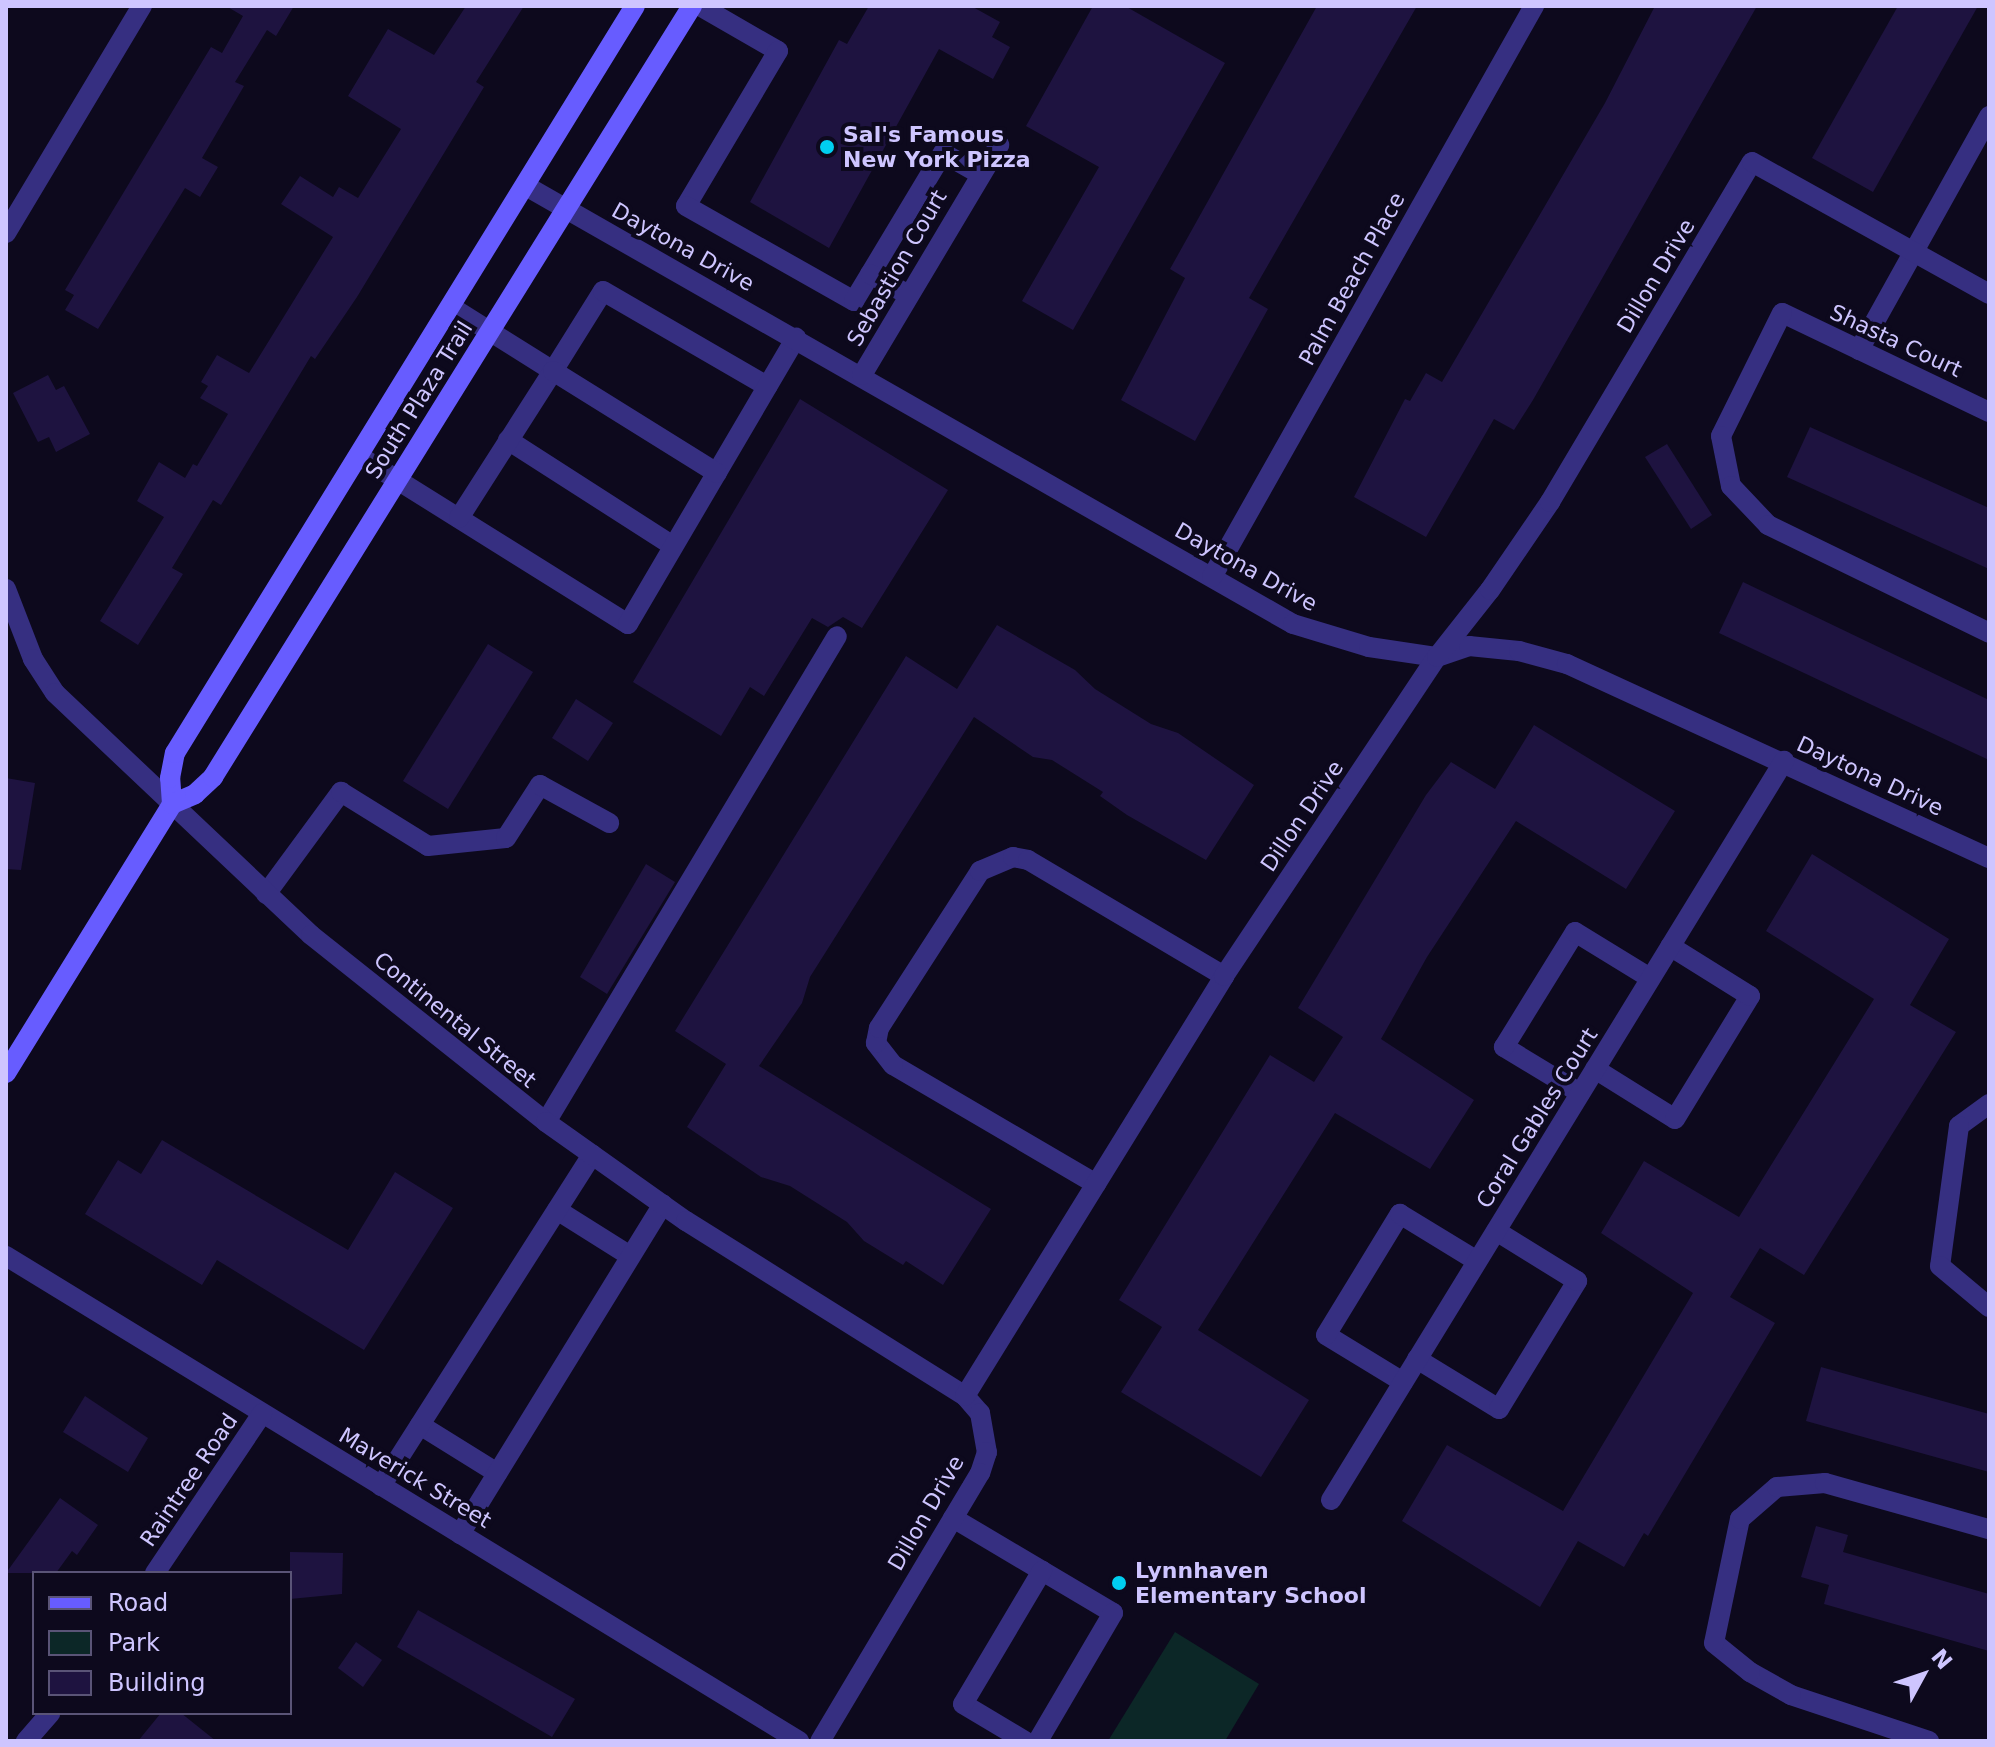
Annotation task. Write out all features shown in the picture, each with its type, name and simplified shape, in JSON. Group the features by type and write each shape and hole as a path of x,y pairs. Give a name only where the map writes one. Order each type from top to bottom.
{"main road":[{"name":"South Plaza Trail","path":"172,804 170,778 175,753 635,6"},
{"name":"South Plaza Trail","path":"6,1073 172,804 195,794 213,777 692,6"}],"street":[{"path":"700,6 778,51 686,206 854,301 943,153 980,174"},
{"name":"Palm Beach Place","path":"1212,577 1534,6"},
{"path":"6,233 137,8"},
{"path":"1859,350 1989,116"},
{"name":"Sebastion Court","path":"862,375 999,145"},
{"name":"Dillon Drive","path":"820,1741 953,1518 987,1452 980,1413 965,1396 1224,976 1437,657 1550,502 1752,162 1989,294"},
{"name":"Daytona Drive","path":"526,186 1212,577 1326,637 1437,657 1469,646 1519,651 1567,664 1784,761 1989,858"},
{"path":"870,274 909,295"},
{"path":"459,518 603,291 767,386"},
{"path":"451,307 717,473"},
{"name":"Shasta Court","path":"1989,412 1782,313 1721,436 1731,486 1768,525 1989,633"},
{"path":"359,456 628,624 796,338"},
{"path":"508,440 673,546"},
{"name":"Continental Street","path":"6,589 33,659 55,693 266,894 546,1122 663,1204 965,1396"},
{"path":"546,1122 837,636"},
{"name":"Coral Gables Court","path":"1331,1500 1784,761"},
{"path":"266,894 341,792 428,846 506,838 540,785 609,823"},
{"path":"1096,1184 893,1065 882,1056 879,1028 980,871 1013,857 1028,860 1224,976"},
{"path":"1580,1093 1504,1047 1575,932 1650,978"},
{"path":"1595,1069 1675,1119 1713,1057 1750,996 1670,946"},
{"path":"1989,1104 1959,1126 1940,1266 1989,1307"},
{"path":"381,1486 592,1155"},
{"path":"460,1534 663,1204"},
{"path":"557,1210 630,1256"},
{"path":"1403,1382 1326,1335 1400,1214 1477,1261"},
{"path":"1417,1359 1499,1409 1577,1281 1496,1231"},
{"name":"Maverick Street","path":"6,1256 799,1741"},
{"name":"Raintree Road","path":"156,1571 262,1414"},
{"path":"420,1425 497,1473"},
{"path":"1929,1741 1791,1695 1750,1672 1714,1643 1740,1519 1777,1487 1825,1483 1989,1529"},
{"path":"953,1518 1113,1613 1038,1741"},
{"path":"1025,1741 963,1704 1042,1571"},
{"path":"26,1741 48,1715"}],"green space":[{"path":"1175,1632 1259,1684 1225,1741 1108,1741"}],"building":[{"path":"226,6 294,6 276,36 267,30 235,82 244,86 202,158 218,167 200,197 185,188 98,329 65,310 74,295 65,290 211,47 222,53 243,16"},
{"path":"466,6 524,6 476,82 484,87 357,297 315,359 311,356 221,505 213,500 172,568 183,574 138,645 100,621 164,517 137,501 159,462 185,478 193,464 197,466 228,414 200,398 208,386 201,382 217,355 249,373 333,237 281,204 300,176 333,197 339,187 358,198 401,129 348,96 388,29 434,55"},
{"path":"869,6 971,6 1000,22 992,37 1010,47 993,79 939,49 829,248 750,202 839,40 847,44"},
{"path":"1093,6 1125,6 1225,63 1073,330 1022,301 1099,167 1026,126"},
{"path":"1317,6 1417,6 1249,298 1268,309 1195,441 1121,400 1185,278 1170,269"},
{"path":"1655,6 1757,6 1533,400 1514,430 1494,419 1426,537 1354,497 1405,399 1410,401 1426,373 1442,382 1605,103"},
{"path":"1898,6 1978,6 1873,192 1812,158"},
{"path":"48,375 56,390 64,386 90,434 56,452 49,437 38,442 13,393"},
{"path":"800,399 948,490 862,628 843,617 828,627 812,618 764,696 750,687 721,736 633,682"},
{"path":"1810,427 1989,508 1989,569 1787,477"},
{"path":"1667,444 1712,515 1691,529 1645,457"},
{"path":"1743,582 1989,700 1989,760 1719,633"},
{"path":"997,625 1075,670 1095,689 1151,724 1178,733 1254,785 1206,860 1127,815 1100,796 1103,792 1052,760 1033,757 974,717 810,977 802,1003 759,1066 991,1209 943,1285 906,1261 903,1265 864,1241 847,1222 790,1186 761,1177 687,1127 726,1064 675,1031 906,656 957,689"},
{"path":"488,644 533,672 448,809 403,781"},
{"path":"576,699 613,723 588,761 552,738"},
{"path":"1534,725 1675,811 1626,889 1516,821 1427,957 1381,1039 1474,1100 1430,1169 1335,1113 1198,1330 1309,1400 1261,1477 1121,1392 1162,1327 1119,1300 1270,1055 1314,1082 1343,1037 1298,1008 1426,795 1451,762 1495,789"},
{"path":"6,778 35,783 21,870 6,869"},
{"path":"1812,854 1949,939 1910,1005 1956,1032 1804,1275 1760,1248 1730,1297 1775,1323 1648,1536 1644,1533 1624,1567 1578,1541 1540,1607 1402,1521 1447,1445 1563,1511 1693,1293 1601,1233 1644,1161 1739,1217 1874,999 1766,931"},
{"path":"646,864 675,882 607,994 580,977"},
{"path":"162,1140 348,1250 395,1172 453,1208 364,1350 217,1260 202,1285 85,1214 118,1160 141,1174"},
{"path":"1821,1367 1989,1414 1989,1472 1806,1421"},
{"path":"85,1396 148,1438 128,1472 63,1432"},
{"path":"60,1498 98,1525 77,1555 72,1551 57,1571 6,1573"},
{"path":"1816,1526 1848,1535 1843,1552 1989,1594 1989,1651 1824,1604 1829,1585 1801,1577"},
{"path":"290,1552 343,1553 342,1594 292,1599"},
{"path":"418,1610 575,1699 552,1737 397,1647"},
{"path":"356,1642 382,1660 363,1687 338,1668"},
{"path":"159,1715 184,1715 216,1741 138,1741"}],"place":[{"name":"Sal's Famous New York Pizza","path":"827,147"},
{"name":"Lynnhaven Elementary School","path":"1119,1583"}]}
